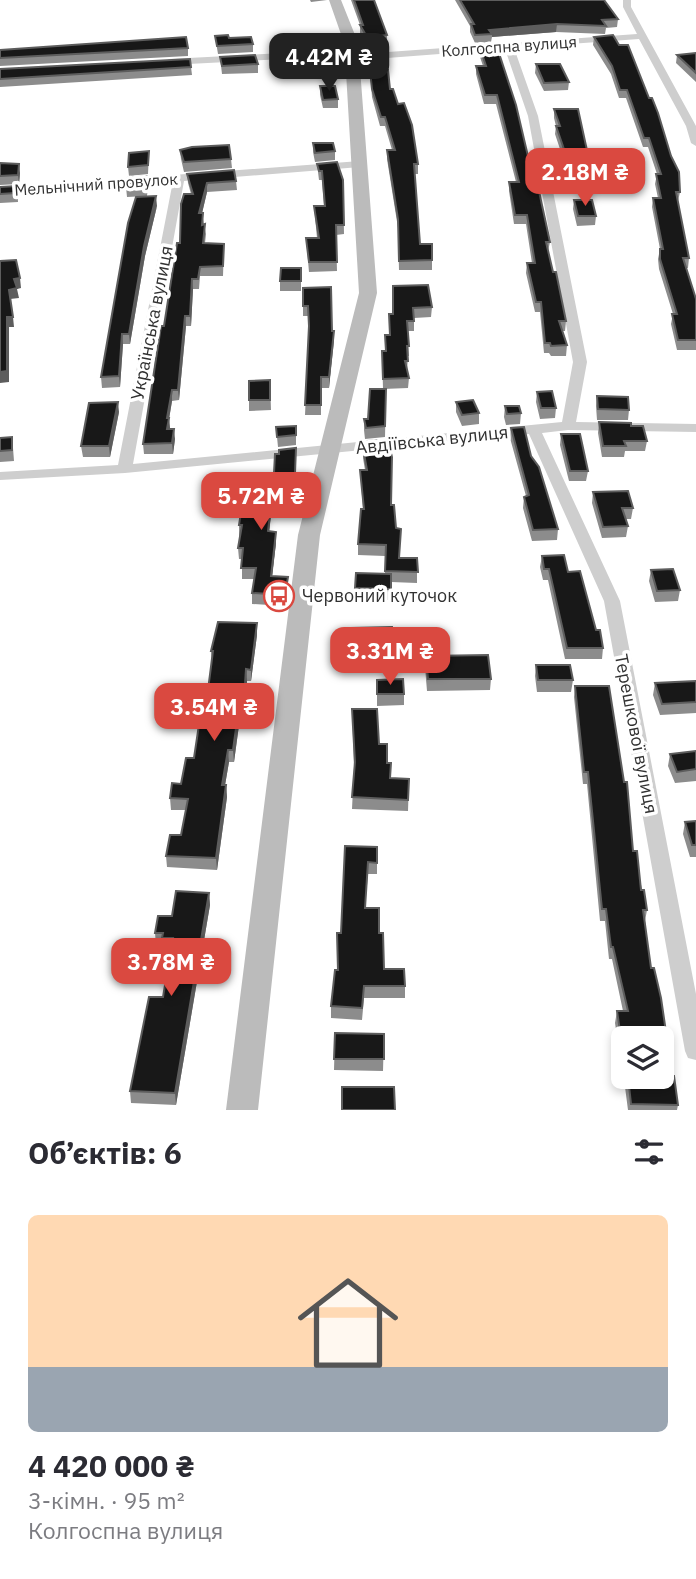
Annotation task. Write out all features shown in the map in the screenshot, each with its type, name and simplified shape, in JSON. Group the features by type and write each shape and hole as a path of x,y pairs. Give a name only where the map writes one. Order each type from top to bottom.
{"street":[{"path":"242,1110 309,536 368,293 352,55 350,40 335,0"},
{"path":"627,0 627,8 691,126 696,143"},
{"name":"Колгоспна вулиця","path":"164,62 374,56 642,36"},
{"path":"509,47 533,116 580,362 568,426"},
{"name":"Мельнiчний провулок","path":"0,191 360,164"},
{"name":"Українська вулиця","path":"125,469 179,178"},
{"name":"Авдіївська вулиця","path":"0,476 125,469 568,426 696,428"},
{"name":"Терешкової вулиця","path":"534,430 612,601 696,1051"}],"building":[{"path":"354,0 374,0 387,35 379,36 380,42 370,42 360,25 363,25"},
{"path":"460,0 604,0 618,19 602,20 606,26 557,24 489,30 492,34 475,35 471,24 474,24"},
{"path":"228,35 229,38 251,37 253,44 217,46 215,36"},
{"path":"299,35 301,41 280,42 279,36"},
{"path":"613,35 619,45 628,45 649,98 652,98 679,172 680,192 676,192 689,258 683,258 696,299 696,340 678,340 672,314 677,314 660,259 660,249 663,249 653,198 661,198 656,174 661,174 649,138 644,138 627,90 620,90 612,66 594,37"},
{"path":"186,37 188,48 0,58 0,50"},
{"path":"496,44 516,105 534,182 537,182 550,242 546,242 553,272 556,272 566,321 559,321 567,345 551,346 550,343 545,343 541,302 536,302 527,263 535,263 527,215 515,215 509,182 519,182 497,95 485,95 476,66 486,66 479,45"},
{"path":"304,52 306,62 286,63 283,53"},
{"path":"696,53 696,73 677,55"},
{"path":"255,55 258,64 222,66 220,57"},
{"path":"190,59 191,67 0,79 0,69"},
{"path":"536,64 560,64 569,82 544,83"},
{"path":"370,70 388,70 390,89 393,89 398,104 404,103 412,125 418,164 414,164 420,244 432,244 432,260 399,261 398,219 387,150 395,150 385,117 381,117 372,89"},
{"path":"320,86 335,86 338,99 323,100"},
{"path":"554,109 578,109 588,155 566,155 556,126 560,126"},
{"path":"313,143 333,143 335,151 315,153"},
{"path":"229,145 231,159 184,162 180,150 192,147"},
{"path":"149,151 148,165 128,167 129,153"},
{"path":"337,162 343,180 344,225 336,225 337,262 309,262 306,238 319,238 314,206 325,206 322,171 319,171 317,164"},
{"path":"0,163 19,164 18,175 0,176"},
{"path":"234,170 236,181 207,183 199,213 203,213 202,225 205,224 203,243 224,244 223,266 200,267 198,279 192,279 190,316 185,316 178,390 172,390 167,418 167,429 174,429 172,443 143,444 161,326 164,326 177,243 180,243 181,204 184,194 193,194 187,174"},
{"path":"147,176 146,187 126,187 127,178"},
{"path":"17,186 16,193 0,194 0,187"},
{"path":"156,196 144,246 129,334 122,334 119,376 101,377 128,223 136,197"},
{"path":"574,200 592,200 596,216 578,216"},
{"path":"16,260 20,278 14,279 17,288 9,290 13,317 7,317 7,371 0,372 0,261"},
{"path":"281,268 301,268 301,281 280,281"},
{"path":"428,285 432,307 413,308 414,321 407,321 409,346 408,361 405,361 409,378 383,379 382,351 386,351 385,335 390,335 389,314 393,314 393,286"},
{"path":"331,287 334,331 329,377 321,377 321,405 305,405 309,326 308,306 303,306 303,288"},
{"path":"270,380 270,400 249,400 249,381"},
{"path":"370,389 386,389 385,426 366,428 364,419 368,419"},
{"path":"552,391 556,408 541,408 537,392"},
{"path":"597,396 628,397 629,410 598,409"},
{"path":"473,400 479,413 462,415 456,402"},
{"path":"118,402 109,446 81,446 89,403"},
{"path":"505,406 519,406 521,413 507,414"},
{"path":"599,422 643,426 647,441 624,441 626,446 603,446"},
{"path":"296,426 296,435 277,437 276,427"},
{"path":"524,427 531,456 539,467 558,529 533,530 524,497 529,495 511,428"},
{"path":"561,434 580,434 588,471 570,471"},
{"path":"12,437 12,450 0,451 0,438"},
{"path":"388,440 392,457 391,505 394,505 396,528 401,529 399,558 417,558 418,572 385,571 386,545 358,544 361,509 364,509 360,470 367,470 363,448 370,447 368,441"},
{"path":"296,448 295,473 274,473 275,454 279,454 279,450"},
{"path":"247,476 286,476 285,504 271,504 268,531 276,532 271,576 288,577 285,595 252,593 256,568 241,568 243,548 238,548 242,525 239,525"},
{"path":"628,491 633,508 622,508 628,526 603,527 593,492"},
{"path":"564,555 568,572 580,571 596,630 600,630 603,648 567,648 549,569 544,569 542,556"},
{"path":"673,569 680,590 657,591 651,570"},
{"path":"356,573 391,574 391,589 355,588"},
{"path":"218,622 257,623 251,670 246,669 243,714 238,714 233,750 228,750 216,858 166,856 170,835 181,835 188,799 170,798 172,783 181,784 186,758 194,758 203,698 207,698 211,651"},
{"path":"392,627 394,644 354,642 352,628"},
{"path":"488,655 491,679 428,679 426,656"},
{"path":"536,665 570,665 573,680 538,680"},
{"path":"403,679 404,694 377,694 377,680"},
{"path":"696,681 696,702 662,704 655,683"},
{"path":"575,686 609,686 624,782 627,782 633,851 637,851 641,890 644,890 647,910 643,910 651,968 654,968 665,1026 619,1026 617,1011 628,1011 611,947 606,909 602,909 588,772 584,772"},
{"path":"352,709 377,709 379,744 387,744 387,763 391,763 390,778 409,779 408,800 352,797 355,762"},
{"path":"696,751 696,769 677,772 670,754"},
{"path":"696,821 696,845 692,845 685,822"},
{"path":"345,846 377,847 377,863 368,862 365,908 379,908 384,969 404,969 405,986 364,986 362,1008 331,1006 335,970 338,970 337,933 341,933"},
{"path":"176,891 209,893 175,1093 130,1091 149,997 163,997 173,938 162,938 163,933 155,933 158,916 172,916"},
{"path":"335,1033 384,1034 384,1059 334,1059"},
{"path":"674,1076 678,1105 631,1104 629,1089 674,1089"},
{"path":"342,1087 394,1087 395,1110 342,1110"}],"place":[{"name":"Червоний куточок","path":"279,596"}]}
